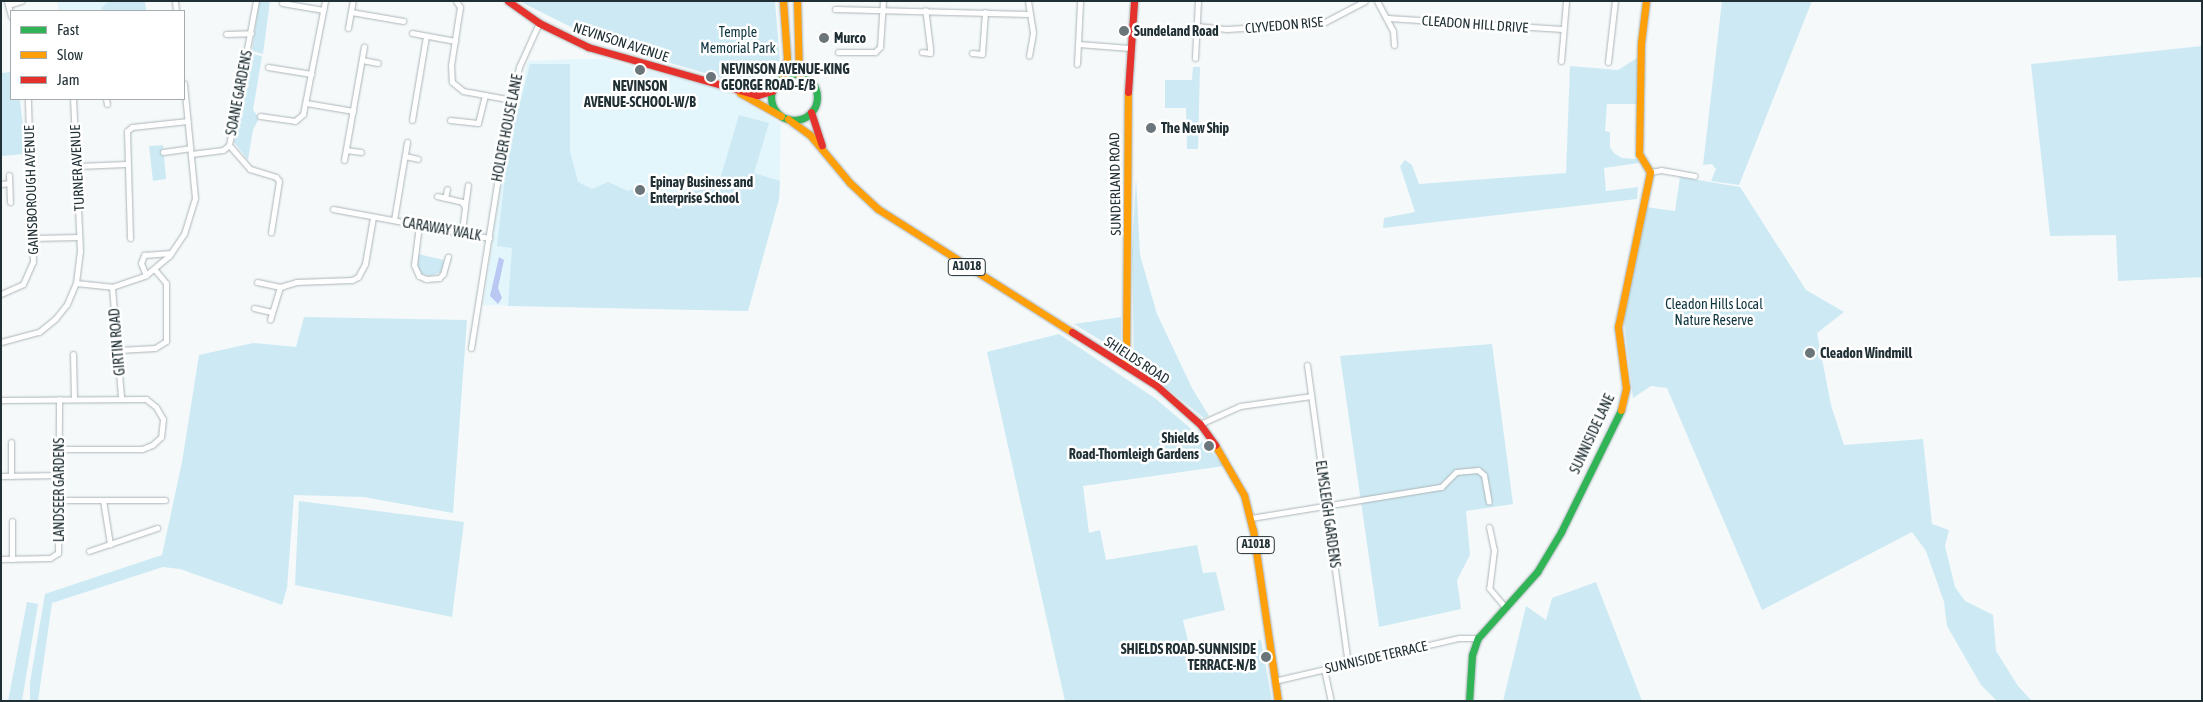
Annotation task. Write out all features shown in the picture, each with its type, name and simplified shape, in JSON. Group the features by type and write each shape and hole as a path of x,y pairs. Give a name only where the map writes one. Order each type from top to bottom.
{"main road":[{"name":"NEVINSON AVENUE","path":"508,1 539,23 588,47 757,95 772,92"},
{"path":"772,92 783,77 787,58 783,1"},
{"path":"797,1 799,75"},
{"name":"SUNDERLAND ROAD","path":"1126,366 1130,48 1134,1"},
{"path":"1646,1 1641,44 1639,154 1650,172"},
{"path":"783,77 799,75 807,78 816,90 815,106 810,112 800,118 785,117"},
{"name":"NEVINSON AVENUE","path":"734,89 785,117"},
{"name":"A1018","path":"772,92 773,105 785,117"},
{"name":"SHIELDS ROAD","path":"810,112 824,149"},
{"name":"SHIELDS ROAD","path":"785,117 824,149 850,183 878,209 1157,386 1200,424 1232,470 1250,518 1278,701"},
{"name":"SUNNISIDE LANE","path":"1469,701 1472,655 1478,638 1537,572 1553,547 1622,407 1626,388 1618,327 1650,172"}],"street":[{"path":"8,3 21,1"},
{"name":"SOANE GARDENS","path":"164,152 223,150 229,145 256,1"},
{"path":"260,116 295,121 300,119 306,103 325,1"},
{"path":"348,28 353,1"},
{"path":"456,1 460,7 454,41 452,82 463,91 512,100"},
{"path":"838,52 875,52 880,48 883,1"},
{"path":"1028,1 1028,14 1033,33 1029,56"},
{"path":"1195,58 1198,1"},
{"name":"CLYVEDON RISE","path":"1197,26 1227,29 1323,23 1366,1"},
{"path":"1377,1 1388,18 1394,45"},
{"path":"1561,61 1562,29 1566,1"},
{"path":"1608,62 1614,1"},
{"path":"1077,64 1080,2"},
{"path":"282,3 324,10"},
{"path":"835,9 1028,14"},
{"path":"922,52 930,53 924,10"},
{"path":"351,12 403,21"},
{"path":"972,53 982,54 985,12"},
{"name":"CLEADON HILL DRIVE","path":"1388,18 1562,29"},
{"name":"HOLDER HOUSE LANE","path":"471,348 512,100 519,67 539,23"},
{"path":"226,34 251,33"},
{"path":"412,33 454,41"},
{"path":"412,120 426,36"},
{"path":"1078,44 1130,48"},
{"path":"344,160 364,46"},
{"path":"362,60 378,63"},
{"path":"268,67 311,74"},
{"path":"76,283 112,286 156,270 172,253 192,214 195,198 185,93"},
{"path":"450,120 478,123 485,95"},
{"name":"GAINSBOROUGH AVENUE","path":"1,294 16,289 29,277 34,238 28,100"},
{"name":"TURNER AVENUE","path":"1,342 39,332 55,319 68,304 76,283 79,237 78,166 73,100"},
{"path":"306,103 353,111"},
{"path":"130,238 125,138 132,126 188,121"},
{"name":"CARAWAY WALK","path":"394,220 407,142"},
{"path":"229,145 250,169 276,177 279,181 271,232"},
{"path":"346,150 361,152"},
{"path":"405,156 418,159"},
{"path":"78,166 126,164"},
{"path":"1650,172 1661,170 1694,176"},
{"path":"9,175 10,202"},
{"path":"1,184 9,183"},
{"path":"462,233 468,186"},
{"path":"445,198 447,189"},
{"path":"437,196 462,202 465,206"},
{"name":"CARAWAY WALK","path":"333,209 489,238"},
{"path":"257,282 280,287 296,282 352,280 358,277 365,264 373,217"},
{"path":"419,225 414,265 419,276 439,278 444,274 448,257"},
{"path":"34,238 79,237"},
{"path":"146,275 141,263 144,255 172,253"},
{"path":"119,350 155,348 166,341 166,284 156,270"},
{"name":"GIRTIN ROAD","path":"112,286 119,350 121,398"},
{"path":"270,319 280,287"},
{"path":"254,308 272,312"},
{"path":"73,354 74,398"},
{"name":"ELMSLEIGH GARDENS","path":"1307,365 1348,664"},
{"path":"1200,424 1240,406 1312,396"},
{"path":"1,400 58,398 146,399 156,407 163,419 160,437 152,445 142,449 60,449"},
{"name":"LANDSEER GARDENS","path":"1,559 50,558 58,552 60,449 58,398"},
{"path":"11,442 11,476"},
{"path":"1250,518 1441,487 1456,472 1482,472 1489,502"},
{"path":"1,476 60,475"},
{"path":"60,500 164,500"},
{"path":"103,500 110,544"},
{"path":"12,521 12,560"},
{"path":"1489,527 1494,550 1489,588 1505,607"},
{"path":"89,551 157,528"},
{"name":"SUNNISIDE TERRACE","path":"1274,680 1459,638 1478,638"},
{"path":"1324,669 1331,701"}],"shaded area":[{"path":"57,1 145,1 146,10 59,10"},
{"name":"Epinay Business and Enterprise School","path":"604,59 726,91 781,124 779,199 748,311 483,305 505,154 528,61"}],"green space":[{"path":"109,1 145,1 146,10 103,10 101,8"},
{"path":"259,1 270,1 263,54 252,51"},
{"name":"Temple Memorial Park","path":"519,1 775,1 780,62 766,86 755,88 603,43"},
{"path":"1722,1 1812,1 1739,185 1711,181 1716,169 1712,164 1703,165"},
{"path":"2202,46 2202,277 2118,281 2116,235 2050,236 2031,64"},
{"path":"252,54 262,56 253,110 259,118 253,130 248,160 234,142"},
{"path":"1637,58 1637,104 1607,104 1605,131 1610,132 1610,147 1614,153 1622,158 1638,159 1639,163 1604,168 1606,191 1638,187 1637,199 1383,228 1384,218 1415,212 1400,166 1405,160 1412,165 1419,184 1566,173 1570,66 1618,70"},
{"name":"Epinay Business and Enterprise School","path":"530,64 570,64 570,151 578,182 592,189 608,182 628,191 637,187 659,199 718,186 739,115 769,123 754,173 780,181 779,199 748,311 508,306 512,248 497,246 508,149"},
{"path":"1193,67 1200,67 1198,149 1187,149 1186,108 1165,108 1165,80 1192,80"},
{"path":"10,72 10,100 20,100 26,154 1,156 1,73"},
{"path":"163,145 166,179 153,181 149,146"},
{"name":"Cleadon Hills Local Nature Reserve","path":"1680,177 1740,187 1806,290 1844,312 1817,333 1831,405 1844,445 1923,439 1932,524 1949,530 1945,546 1955,587 1965,601 1993,615 1996,651 2018,686 2032,701 1997,701 1981,685 1947,626 1944,602 1926,551 1912,532 1762,610 1667,388 1651,386 1633,398 1623,314 1646,207 1675,211"},
{"path":"1136,178 1140,255 1157,314 1192,388 1209,416 1204,418 1134,362 1132,251"},
{"path":"418,254 444,260 442,272 430,276 423,274 417,268"},
{"path":"304,317 467,320 453,513 363,497 294,495 287,588 282,605 180,569 163,567 52,603 38,701 30,701 30,682 45,594 162,555 182,462 199,355 253,343 296,347"},
{"path":"1121,317 1121,345 1115,349 1074,324"},
{"path":"1059,334 1156,399 1189,427 1224,466 1083,486 1089,533 1100,530 1106,560 1197,545 1203,573 1216,572 1225,610 1183,620 1192,658 1261,640 1272,701 1065,701 987,352"},
{"path":"1492,344 1513,504 1466,511 1470,555 1457,580 1461,609 1379,627 1340,356"},
{"path":"299,501 464,522 452,617 295,585"},
{"path":"1596,582 1642,701 1503,701 1526,606 1546,620 1552,598"},
{"path":"27,602 38,604 22,701 8,701"}],"water":[{"path":"499,257 504,260 498,288 502,298 498,304 490,296"}],"traffic: fast":[{"path":"794,74 807,78 813,84 817,97 813,110 807,116 794,120 781,116 775,110 771,97 775,84 781,78 794,74"},
{"path":"1469,701 1472,655 1478,638 1537,572 1561,532 1621,410"}],"traffic: slow":[{"path":"783,1 787,58 783,77"},
{"path":"797,1 799,75"},
{"path":"1621,410 1626,388 1618,327 1650,172 1639,154 1641,43 1646,1"},
{"path":"1126,366 1128,92"},
{"path":"740,93 781,116"},
{"path":"788,119 810,135 850,183 878,209 1072,332"},
{"path":"1215,445 1244,495 1253,530 1278,701"}],"traffic: jam":[{"path":"508,1 539,23 588,47 757,95 772,91"},
{"path":"1128,92 1134,1"},
{"path":"811,112 822,145"},
{"path":"1072,332 1157,386 1200,424 1215,445"}],"place":[{"name":"Sundeland Road","path":"1124,31"},
{"name":"Murco","path":"824,38"},
{"name":"NEVINSON AVENUE-SCHOOL-W/B","path":"640,70"},
{"name":"NEVINSON AVENUE-KING GEORGE ROAD-E/B","path":"711,77"},
{"name":"The New Ship","path":"1151,128"},
{"name":"Epinay Business and Enterprise School","path":"640,190"},
{"name":"Cleadon Windmill","path":"1810,353"},
{"name":"Shields Road-Thornleigh Gardens","path":"1209,446"},
{"name":"SHIELDS ROAD-SUNNISIDE TERRACE-N/B","path":"1266,657"}]}
